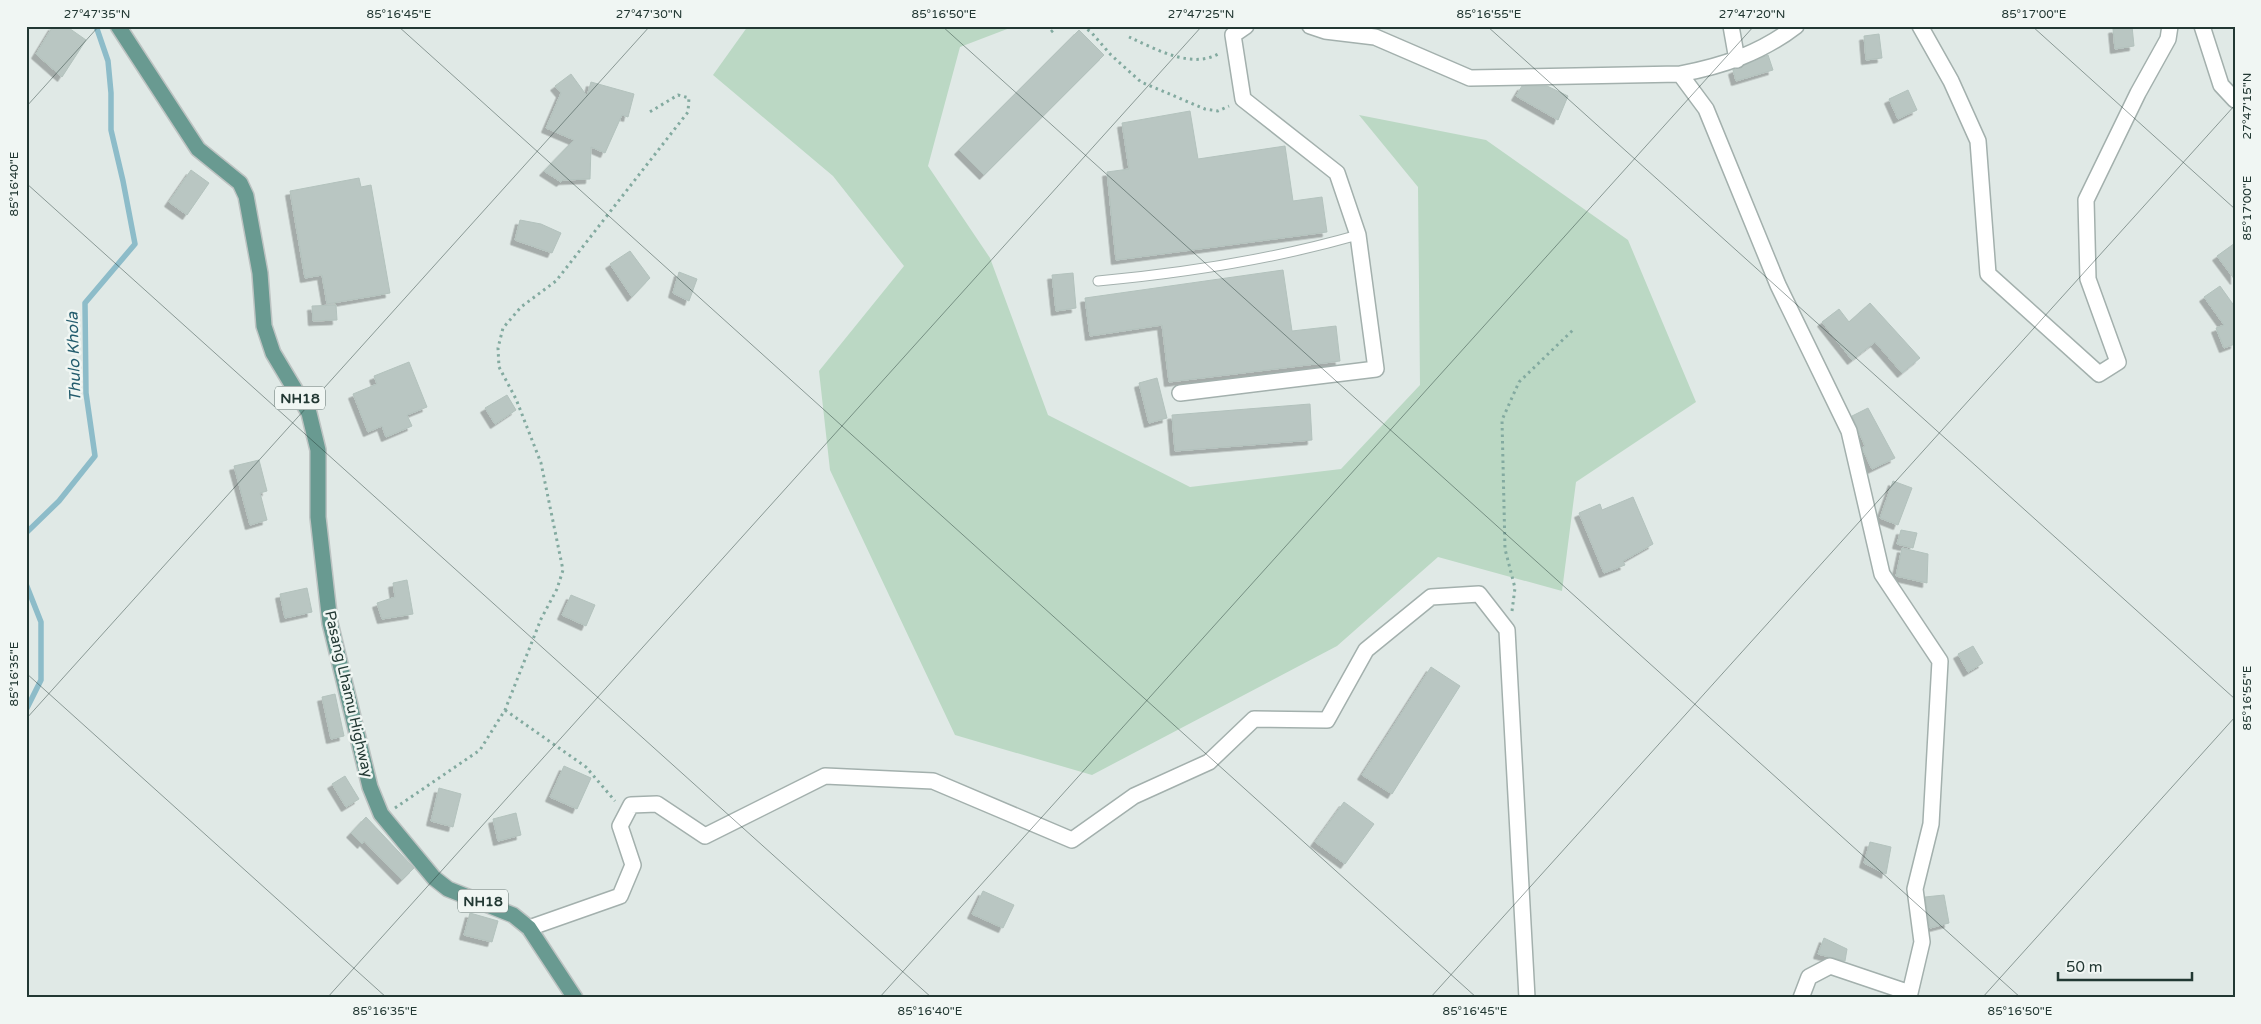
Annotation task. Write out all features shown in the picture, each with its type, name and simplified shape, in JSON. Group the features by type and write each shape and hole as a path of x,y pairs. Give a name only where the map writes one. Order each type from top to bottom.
{"main road":[{"name":"Pasang Lhamu Highway","path":"118,26 198,149 240,183 246,196 260,273 264,326 273,353 309,413 318,450 318,517 330,623 370,787 381,814 434,878 448,889 514,915 529,928 575,998"}],"street":[{"path":"1180,393 1376,369 1358,235 1337,173 1243,99 1233,35 1246,26"},
{"path":"1310,26 1325,32 1375,37 1470,78 1680,74 1708,69 1737,60 1775,42 1796,26"},
{"path":"1731,26 1737,60"},
{"path":"1920,26 1952,81 1978,141 1988,274 2098,374 2118,362 2088,279 2086,200 2138,93 2168,39 2170,26"},
{"path":"2202,26 2221,85 2235,100"},
{"path":"1680,74 1706,108 1778,285 1849,431 1882,574 1940,661 1931,824 1915,889 1922,942 1910,995 1830,966 1809,977 1801,998"},
{"path":"529,928 620,896 632,865 620,826 631,805 657,804 705,836 824,776 933,780 1072,840 1134,796 1209,762 1254,719 1327,720 1366,650 1431,597 1479,594 1507,630 1527,998"}],"lane":[{"path":"1098,281 1144,276 1307,250 1358,235"}],"path":[{"path":"1050,32 1058,26"},
{"path":"1082,26 1092,32 1111,55 1141,82 1149,86 1205,109 1218,111 1243,99"},
{"path":"1129,37 1183,58 1203,60 1220,53 1227,38 1233,35"},
{"path":"381,814 401,805 480,750 505,710 541,620 557,589 562,570 541,463 516,399 499,367 498,348 503,328 521,307 556,281 688,112 689,98 678,95 648,113"},
{"path":"1512,615 1515,588 1505,550 1502,420 1519,382 1573,330"},
{"path":"505,710 586,767 626,816"}],"green space":[{"path":"748,26 1015,26 960,47 928,166 990,258 1048,415 1190,487 1341,469 1420,385 1418,187 1359,115 1486,140 1628,240 1696,402 1576,482 1562,591 1438,557 1337,646 1092,775 955,735 830,470 819,371 904,266 833,176 713,75"}],"building":[{"path":"53,26 66,26 86,40 62,77 36,54"},
{"path":"2132,26 2134,46 2115,49 2113,29"},
{"path":"1079,30 1104,55 984,175 959,150"},
{"path":"1879,34 1882,58 1866,60 1864,36"},
{"path":"1768,55 1773,70 1736,81 1733,70"},
{"path":"571,74 587,96 591,82 634,94 628,117 622,115 605,153 591,147 590,179 563,180 561,182 544,171 574,140 546,128 561,93 555,86"},
{"path":"1522,86 1547,86 1568,96 1558,120 1516,96"},
{"path":"1908,90 1917,110 1898,119 1889,99"},
{"path":"1190,111 1198,159 1285,146 1293,201 1322,197 1327,232 1116,260 1107,172 1129,169 1122,123"},
{"path":"191,170 209,183 187,215 169,202"},
{"path":"359,178 361,187 371,185 390,293 327,304 322,275 305,278 290,191"},
{"path":"520,220 541,224 561,233 552,253 515,240"},
{"path":"2235,243 2235,280 2217,256"},
{"path":"630,251 650,278 632,297 610,264"},
{"path":"1283,270 1292,331 1336,326 1340,361 1169,382 1162,325 1090,336 1085,298"},
{"path":"679,272 697,279 689,301 673,293"},
{"path":"1073,273 1076,308 1056,311 1052,275"},
{"path":"2220,286 2235,307 2235,344 2224,348 2216,328 2224,325 2204,297"},
{"path":"1870,303 1920,358 1902,373 1875,342 1852,360 1822,322 1839,309 1849,322"},
{"path":"336,305 337,320 313,321 312,306"},
{"path":"409,362 427,407 407,415 412,426 386,437 382,426 368,432 353,394 377,384 374,376"},
{"path":"1157,378 1167,418 1149,423 1139,383"},
{"path":"507,395 516,410 495,424 485,408"},
{"path":"1310,404 1312,440 1175,451 1172,415"},
{"path":"1868,408 1895,458 1872,469 1862,448 1865,446 1852,416"},
{"path":"259,460 267,491 260,493 267,520 250,525 234,466"},
{"path":"1893,481 1912,488 1898,525 1880,518"},
{"path":"1633,497 1653,544 1623,561 1625,565 1604,573 1579,513 1600,504 1602,510"},
{"path":"1901,530 1917,533 1913,548 1897,544"},
{"path":"1902,548 1928,554 1927,583 1896,576"},
{"path":"407,580 413,614 382,619 377,603 395,597 393,583"},
{"path":"307,588 312,612 285,618 280,594"},
{"path":"571,595 595,605 586,626 562,615"},
{"path":"1973,646 1983,663 1968,672 1958,654"},
{"path":"1431,667 1460,686 1392,794 1362,775"},
{"path":"335,694 344,736 331,739 322,697"},
{"path":"564,766 591,778 577,809 550,797"},
{"path":"345,776 359,799 346,807 332,784"},
{"path":"439,788 461,794 453,827 431,821"},
{"path":"1344,802 1374,824 1345,864 1315,842"},
{"path":"516,813 521,835 498,841 493,819"},
{"path":"366,817 414,868 402,880 364,841 362,844 351,833"},
{"path":"1870,842 1891,847 1886,874 1864,863"},
{"path":"983,891 1014,905 1003,928 972,914"},
{"path":"1944,895 1949,923 1930,928 1925,897"},
{"path":"470,913 498,921 492,942 464,935"},
{"path":"1824,938 1847,949 1845,961 1818,954"}],"waterway":[{"name":"Thulo Khola","path":"26,533 59,501 95,456 86,393 85,303 135,244 111,130 111,93 108,61 96,26"},
{"name":"Thulo Khola","path":"26,584 41,622 41,680 26,710"}]}
